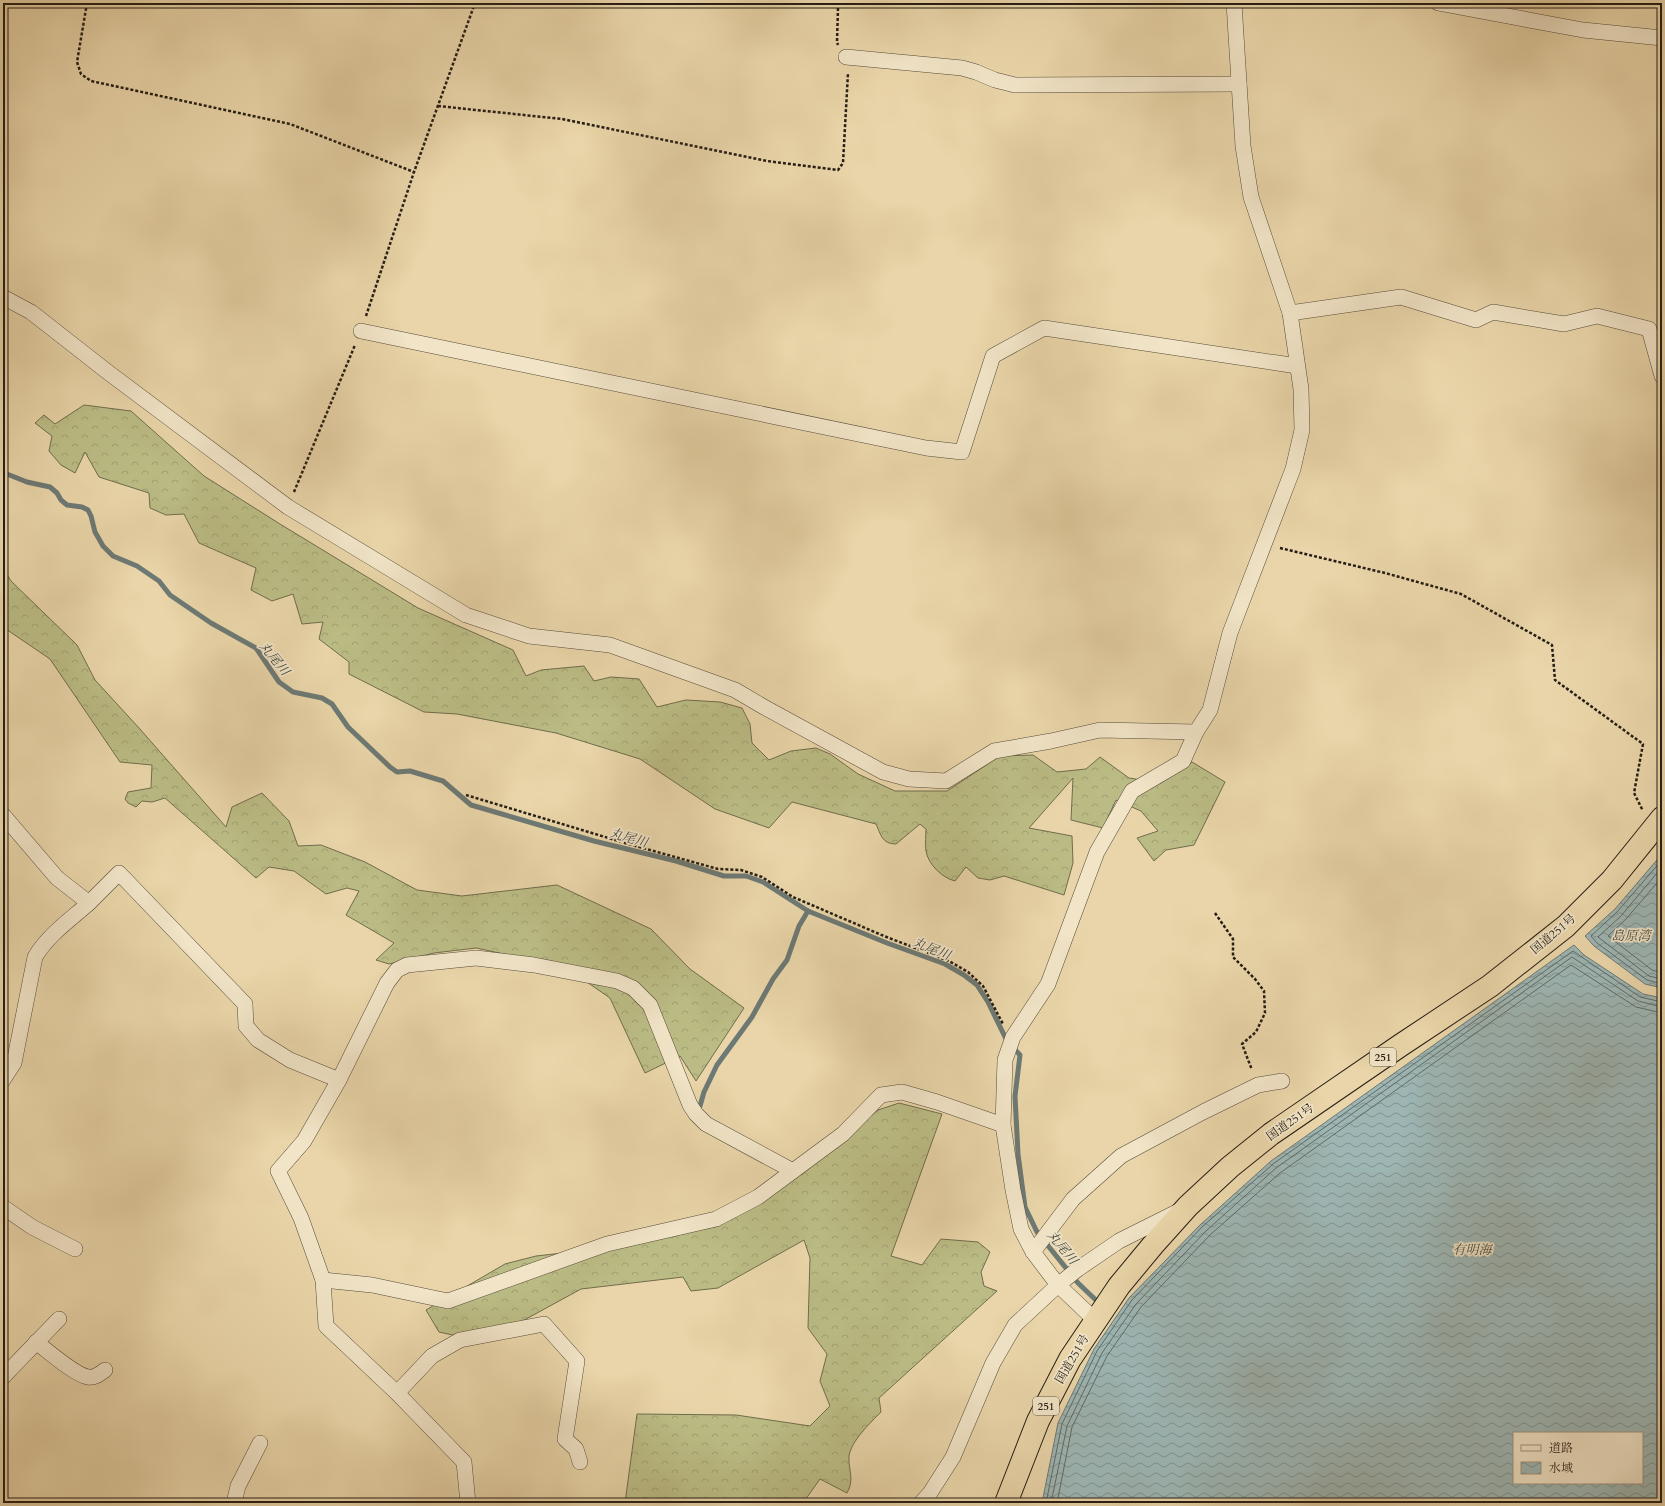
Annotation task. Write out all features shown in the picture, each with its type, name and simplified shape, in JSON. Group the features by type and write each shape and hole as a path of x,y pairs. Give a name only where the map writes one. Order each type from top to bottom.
{"highway":[{"name":"国道251号","path":"1006,1503 1038,1421 1070,1359 1101,1312 1153,1245 1188,1206 1230,1167 1272,1134 1401,1044 1490,986 1560,931 1612,880 1659,827"}],"street":[{"path":"1101,1312 1062,1281 1038,1244 1021,1228 1013,1190 1003,1125 1005,1060 1011,1042 1048,984 1097,852 1132,791 1182,761 1196,732 1210,710 1230,633 1294,469 1302,430 1301,390 1290,313 1251,197 1243,146 1234,3"},
{"path":"1438,3 1583,30 1662,38"},
{"path":"846,57 962,68 1014,85 1239,84"},
{"path":"3,297 30,312 288,507 466,615 529,636 610,645 735,690 883,772 909,779 946,781 994,751 1051,742 1100,730 1196,732"},
{"path":"1290,313 1401,297 1476,320 1493,312 1564,324 1597,316 1649,329 1662,376"},
{"path":"361,332 926,448 962,452 993,356 1044,328 1297,366"},
{"path":"3,815 58,878 89,903"},
{"path":"3,1080 14,1063 36,957 50,938 89,903 119,873 245,1004 246,1026 258,1040 290,1060 339,1080"},
{"path":"468,1503 464,1462 397,1393 326,1326 323,1280 301,1218 278,1172 304,1141 339,1080 387,983 397,970 407,965 476,958 534,965 617,981 633,988 650,1005 690,1105 696,1114 706,1124 793,1171"},
{"path":"1038,1244 1073,1199 1121,1156 1203,1112 1258,1086 1282,1081"},
{"path":"323,1280 372,1285 448,1300 607,1244 716,1219 758,1197 843,1134 881,1095 902,1092 937,1102 1003,1125"},
{"path":"921,1503 930,1493 953,1457 993,1363 1015,1325 1062,1281 1078,1269 1119,1241 1188,1206"},
{"path":"3,1207 32,1227 76,1249"},
{"path":"3,1377 58,1319"},
{"path":"397,1393 432,1356 460,1340 544,1324 577,1361 565,1440 576,1448 580,1462"},
{"path":"36,1342 79,1374 90,1378 98,1376 105,1370"},
{"path":"234,1503 238,1486 260,1443"}],"path":[{"path":"87,3 78,62 81,74 91,82 290,124 414,172"},
{"path":"288,507 361,332 414,172 474,3"},
{"path":"438,106 562,120 767,161 838,170 843,163 848,68 846,57 837,42 838,8"},
{"path":"1264,544 1385,573 1461,594 1552,645 1555,680 1642,744 1634,794 1659,827"},
{"path":"466,795 718,869 741,870 762,877 793,897 884,936 949,961 968,972 983,986 1011,1042"},
{"path":"1215,913 1233,939 1233,957 1255,979 1264,992 1265,1013 1256,1032 1242,1044 1258,1086"}],"green space":[{"path":"84,405 131,411 204,476 280,524 418,608 513,650 526,676 541,670 584,666 594,681 611,677 639,679 657,707 686,700 720,702 742,708 750,724 752,743 769,760 791,751 816,748 830,754 858,774 895,791 947,791 1000,756 1033,755 1057,772 1086,769 1100,757 1129,778 1161,783 1192,762 1225,782 1194,845 1166,850 1154,861 1137,838 1158,831 1141,811 1116,800 1103,828 1071,820 1073,778 1029,828 1072,836 1073,863 1064,895 1004,876 990,880 978,878 966,867 955,881 945,877 936,870 927,856 926,829 920,824 896,844 891,844 885,841 876,824 792,802 769,828 715,809 640,759 556,733 457,714 424,712 349,674 349,662 319,639 323,622 302,624 293,594 272,601 251,590 256,568 199,543 184,514 166,515 150,508 149,493 99,477 85,452 75,473 61,465 49,451 52,436 35,423 44,415 55,424"},
{"path":"3,568 11,581 77,645 95,680 226,827 232,807 262,793 289,821 298,846 321,845 365,862 417,890 462,896 557,885 651,929 690,969 744,1008 696,1081 680,1056 645,1073 610,998 565,967 476,948 434,953 389,964 376,960 394,943 346,915 359,891 347,888 326,894 294,871 269,867 256,878 165,798 152,802 142,801 136,807 128,803 125,799 128,792 151,788 152,765 120,762 50,659 3,627"},
{"path":"899,1103 942,1114 891,1256 922,1265 941,1239 978,1242 990,1252 981,1272 984,1286 997,1291 879,1398 881,1412 853,1444 849,1456 851,1483 847,1493 820,1479 803,1503 625,1503 637,1414 736,1415 810,1426 830,1406 820,1381 827,1354 808,1328 810,1258 804,1240 718,1288 691,1291 683,1277 581,1289 484,1342 439,1332 426,1310 505,1264 536,1256 608,1248 719,1226 806,1171 878,1110"}],"water":[{"name":"島原湾","path":"1662,854 1662,988 1645,984 1594,946 1585,936 1615,909"},
{"name":"有明海","path":"1574,945 1584,955 1643,994 1662,998 1662,1503 1042,1503 1058,1423 1094,1349 1129,1298 1200,1225 1271,1161"}],"waterway":[{"name":"丸尾川","path":"3,470 7,474 27,482 50,487 67,505 82,507 88,510 95,532 103,546 113,556 137,566 159,581 170,595 211,623 256,648 279,682 293,692 322,698 332,704 348,727 397,772 410,771 443,781 471,805 594,841 676,861 724,876 746,876 763,882 808,911 887,943 945,964 964,975 977,985 988,1002 1007,1041 1020,1055 1015,1096 1018,1154 1025,1207 1037,1232 1078,1283 1101,1305"},
{"path":"700,1106 704,1092 717,1065 752,1017 773,979 787,960 799,926 808,911"}]}
